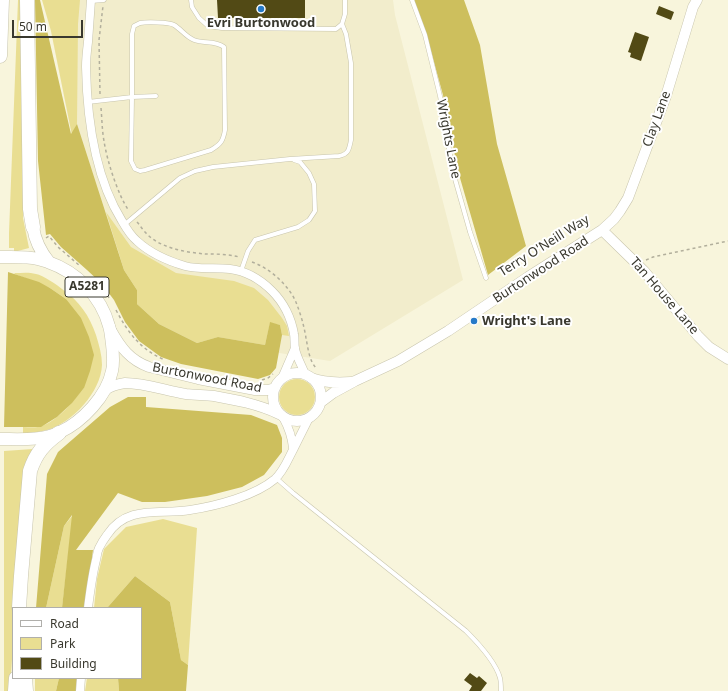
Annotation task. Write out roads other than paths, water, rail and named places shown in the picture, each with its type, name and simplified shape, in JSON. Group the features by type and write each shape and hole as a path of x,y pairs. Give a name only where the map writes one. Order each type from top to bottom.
{"highway":[{"path":"0,56 2,0"},
{"path":"27,0 30,209 33,227"},
{"path":"21,607 21,576 30,471 42,448 48,441 59,433"},
{"path":"15,691 16,679"},
{"path":"25,679 26,691"}],"main road":[{"path":"33,227 36,243 44,257 49,262"},
{"name":"A5281","path":"0,256 31,258 49,262 79,280 93,294 100,305 109,326 113,354 112,370 105,390 81,419 59,433 23,439 0,439"}],"street":[{"name":"Clay Lane","path":"602,230 620,212 628,198 666,96 693,7 697,0"},
{"path":"91,1 86,66 90,123 98,163 103,181 113,206 124,225 136,240 158,255 186,266 241,271 253,276 264,284 280,300 286,309 291,321 295,348 308,376"},
{"name":"Tan House Lane","path":"602,230 638,265 698,336 709,347 728,359"},
{"name":"Burtonwood Road","path":"321,402 333,393 356,381 398,362 602,230"},
{"name":"Burtonwood Road","path":"109,326 116,339 128,355 149,367 255,390 268,390 275,388"},
{"path":"293,449 292,436 289,428 276,410 273,402 273,395 278,382 278,376 295,348"},
{"path":"278,376 293,373 300,373 308,376 316,382 320,389 321,396 321,402 318,409 309,418 296,422 281,416"},
{"name":"Burtonwood Road","path":"308,376 317,380 329,382 339,383 356,381"},
{"name":"Burtonwood Road","path":"105,390 108,387 120,384 134,384 186,394 213,396 250,403 267,408 281,416"},
{"path":"88,607 92,576 99,548 111,529 128,517 138,514 190,510 239,498 268,485 283,470 309,418"},
{"path":"80,691 81,679"}],"lane":[{"path":"91,1 104,0"},
{"path":"191,0 192,7 199,18 208,26 222,28 336,29 342,24 345,14 345,0"},
{"name":"Wrights Lane","path":"412,0 424,35 440,96 453,172 470,232 486,278"},
{"path":"140,24 173,24 193,40 202,43 220,44 224,47 224,139 219,145 211,150 145,170 140,171 135,169 131,161 132,97 132,34 134,26 140,24"},
{"path":"124,225 180,178 195,170 290,159 345,155 349,150 350,140 350,63 346,34 342,24"},
{"path":"88,102 156,96"},
{"path":"241,271 248,251 255,240 298,227 309,220 315,211 314,184 309,172 300,162 290,159"},
{"path":"276,478 466,631 486,654 500,677 501,691"}],"place":[{"name":"Evri Burtonwood","path":"261,9"},
{"name":"Wright's Lane","path":"474,321"}]}
